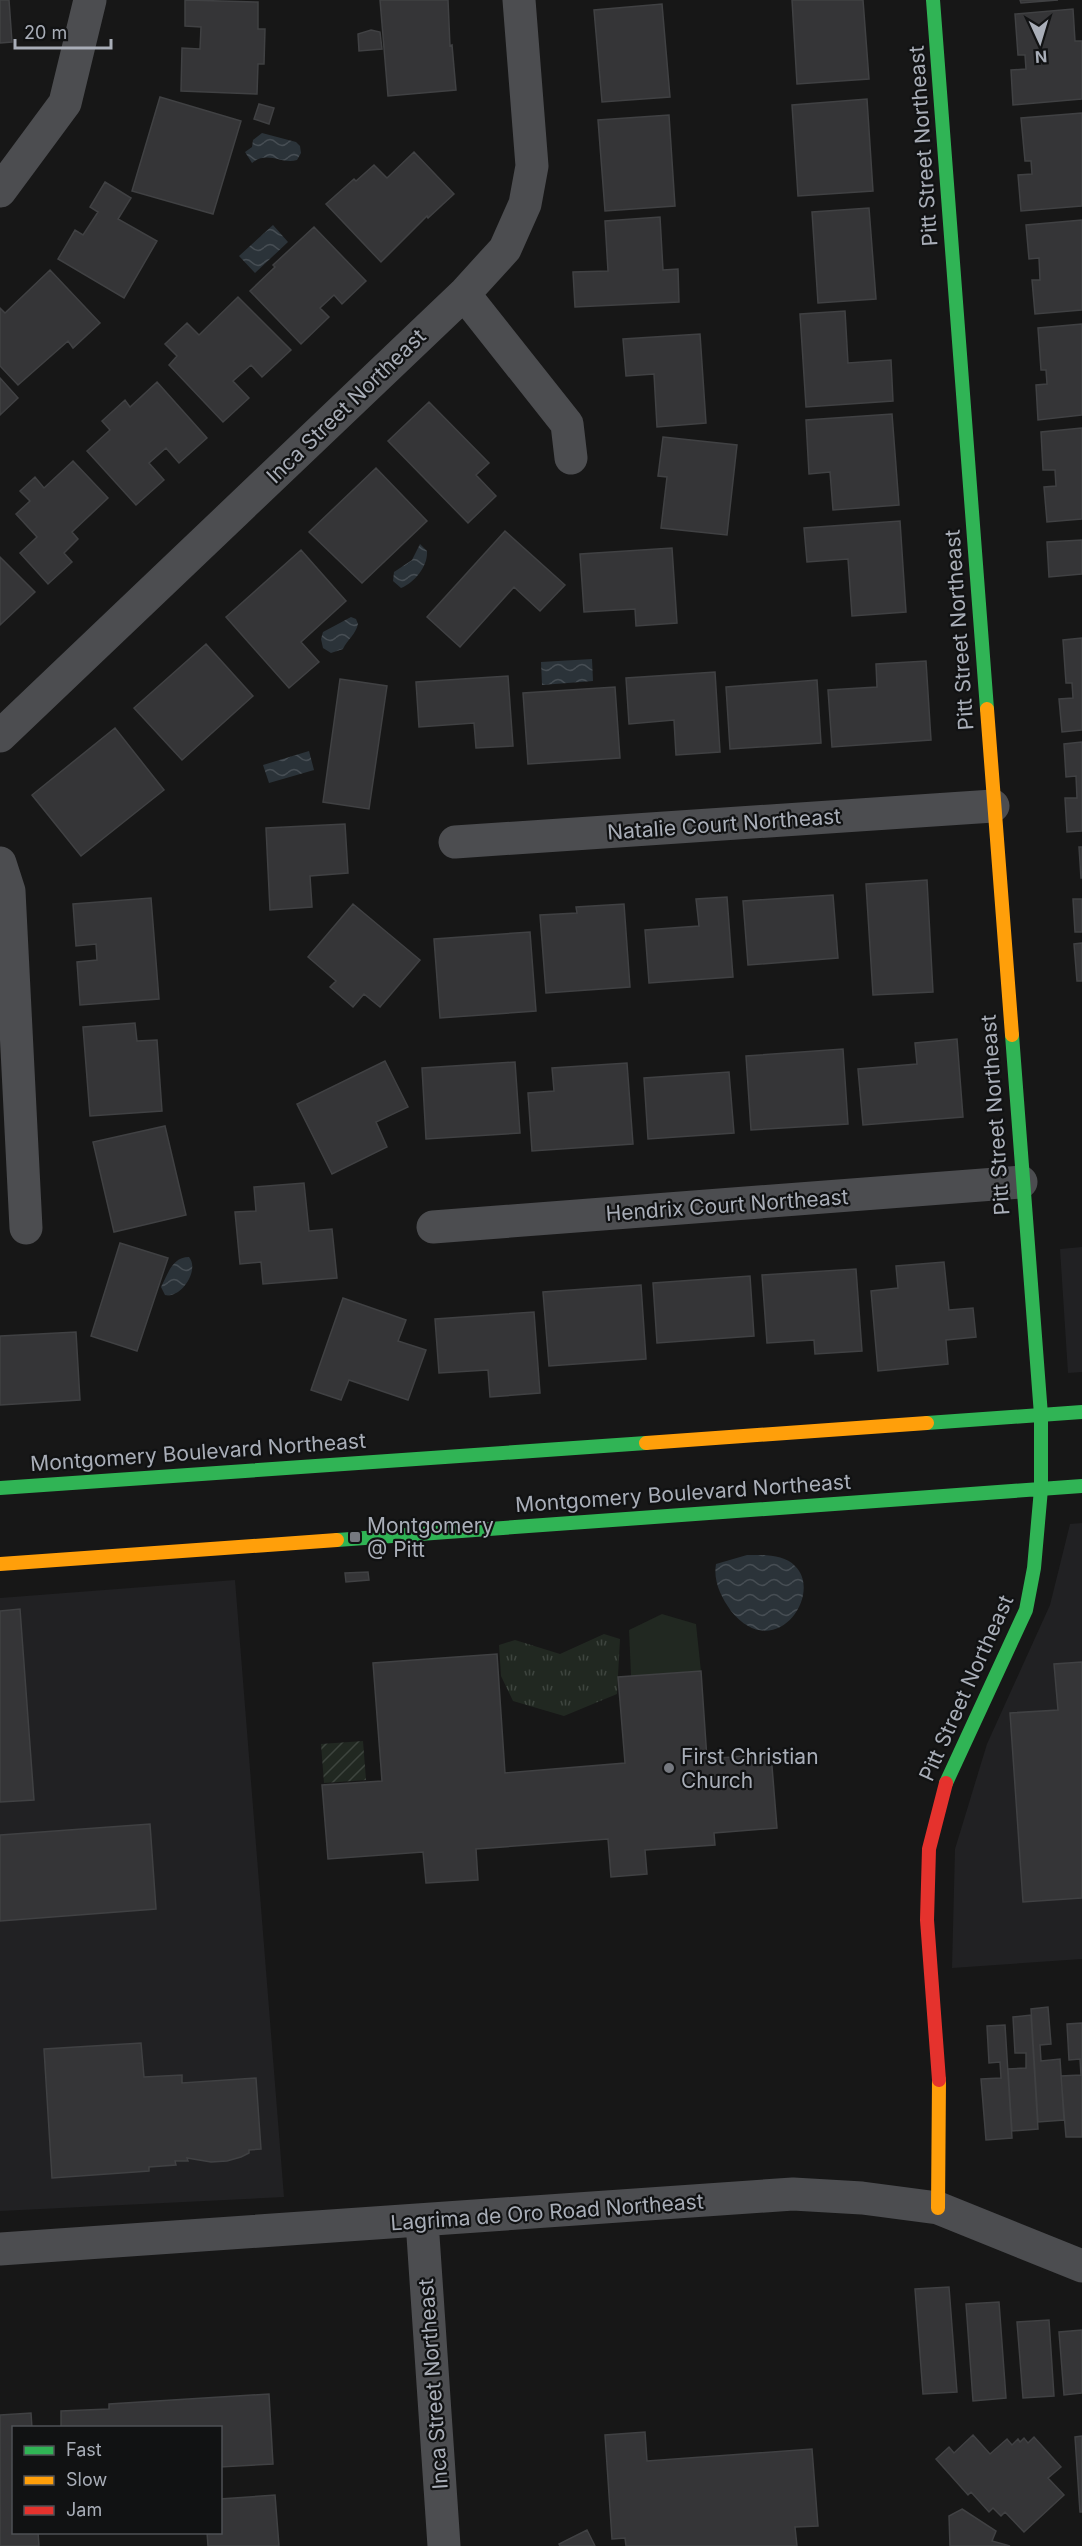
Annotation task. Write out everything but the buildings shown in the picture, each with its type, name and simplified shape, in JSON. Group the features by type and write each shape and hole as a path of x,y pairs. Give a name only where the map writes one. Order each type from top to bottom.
{"street":[{"path":"0,190 65,103 90,0"},
{"name":"Inca Street Northeast","path":"0,736 464,294 505,249 525,204 532,166 519,0"},
{"name":"Pitt Street Northeast","path":"933,0 1021,1182 1041,1415 1041,1489 1034,1568 1026,1610 943,1789 929,1849 927,1920 940,2098 938,2208"},
{"path":"464,294 567,424 571,458"},
{"name":"Natalie Court Northeast","path":"455,842 993,806"},
{"path":"0,863 9,891 26,1228"},
{"name":"Hendrix Court Northeast","path":"433,1227 1021,1182"},
{"name":"Montgomery Boulevard Northeast","path":"0,1488 1082,1412"},
{"name":"Montgomery Boulevard Northeast","path":"0,1564 1082,1486"},
{"name":"Lagrima de Oro Road Northeast","path":"0,2249 793,2194 862,2198 938,2208 1082,2266"},
{"name":"Inca Street Northeast","path":"422,2221 444,2546"}],"shaded area":[{"path":"1082,1247 1082,1372 1068,1373 1060,1249"},
{"path":"1082,1523 1082,1959 952,1968 955,1849 987,1744 1050,1605 1070,1524"},
{"path":"235,1580 284,2197 0,2211 0,1598"}],"green space":[{"path":"662,1614 696,1624 701,1671 631,1676 629,1630"},
{"path":"604,1634 620,1639 617,1694 564,1716 513,1701 501,1676 499,1645 515,1640 560,1654"},
{"path":"363,1741 366,1780 324,1783 321,1744"}],"water":[{"path":"262,133 296,142 300,146 301,153 297,160 264,158 252,163 245,152 252,147 253,140"},
{"path":"273,225 288,242 255,273 239,256"},
{"path":"420,544 427,551 423,568 416,578 401,588 393,581 394,572 412,560"},
{"path":"351,617 356,619 358,624 343,649 331,653 323,648 321,639 323,632"},
{"path":"592,659 593,681 542,685 541,662"},
{"path":"309,751 314,770 269,783 263,765"},
{"path":"189,1257 192,1269 187,1282 177,1293 165,1295 161,1287 171,1267 178,1260"},
{"path":"747,1555 785,1559 795,1566 802,1578 803,1592 799,1607 790,1619 778,1628 764,1631 748,1626 731,1611 721,1594 716,1577 716,1564"}],"traffic: fast":[{"path":"933,0 987,709"},
{"path":"946,1783 1026,1610 1034,1568 1041,1489 1041,1415 1012,1035"},
{"path":"927,1423 1082,1412"},
{"path":"0,1488 646,1443"},
{"path":"337,1540 1082,1486"}],"traffic: slow":[{"path":"987,709 1012,1035"},
{"path":"646,1443 927,1423"},
{"path":"0,1564 337,1540"},
{"path":"938,2208 939,2080"}],"traffic: jam":[{"path":"939,2080 927,1920 929,1849 946,1783"}],"place":[{"name":"Montgomery @ Pitt","path":"355,1537"},
{"name":"First Christian Church","path":"669,1768"}]}
